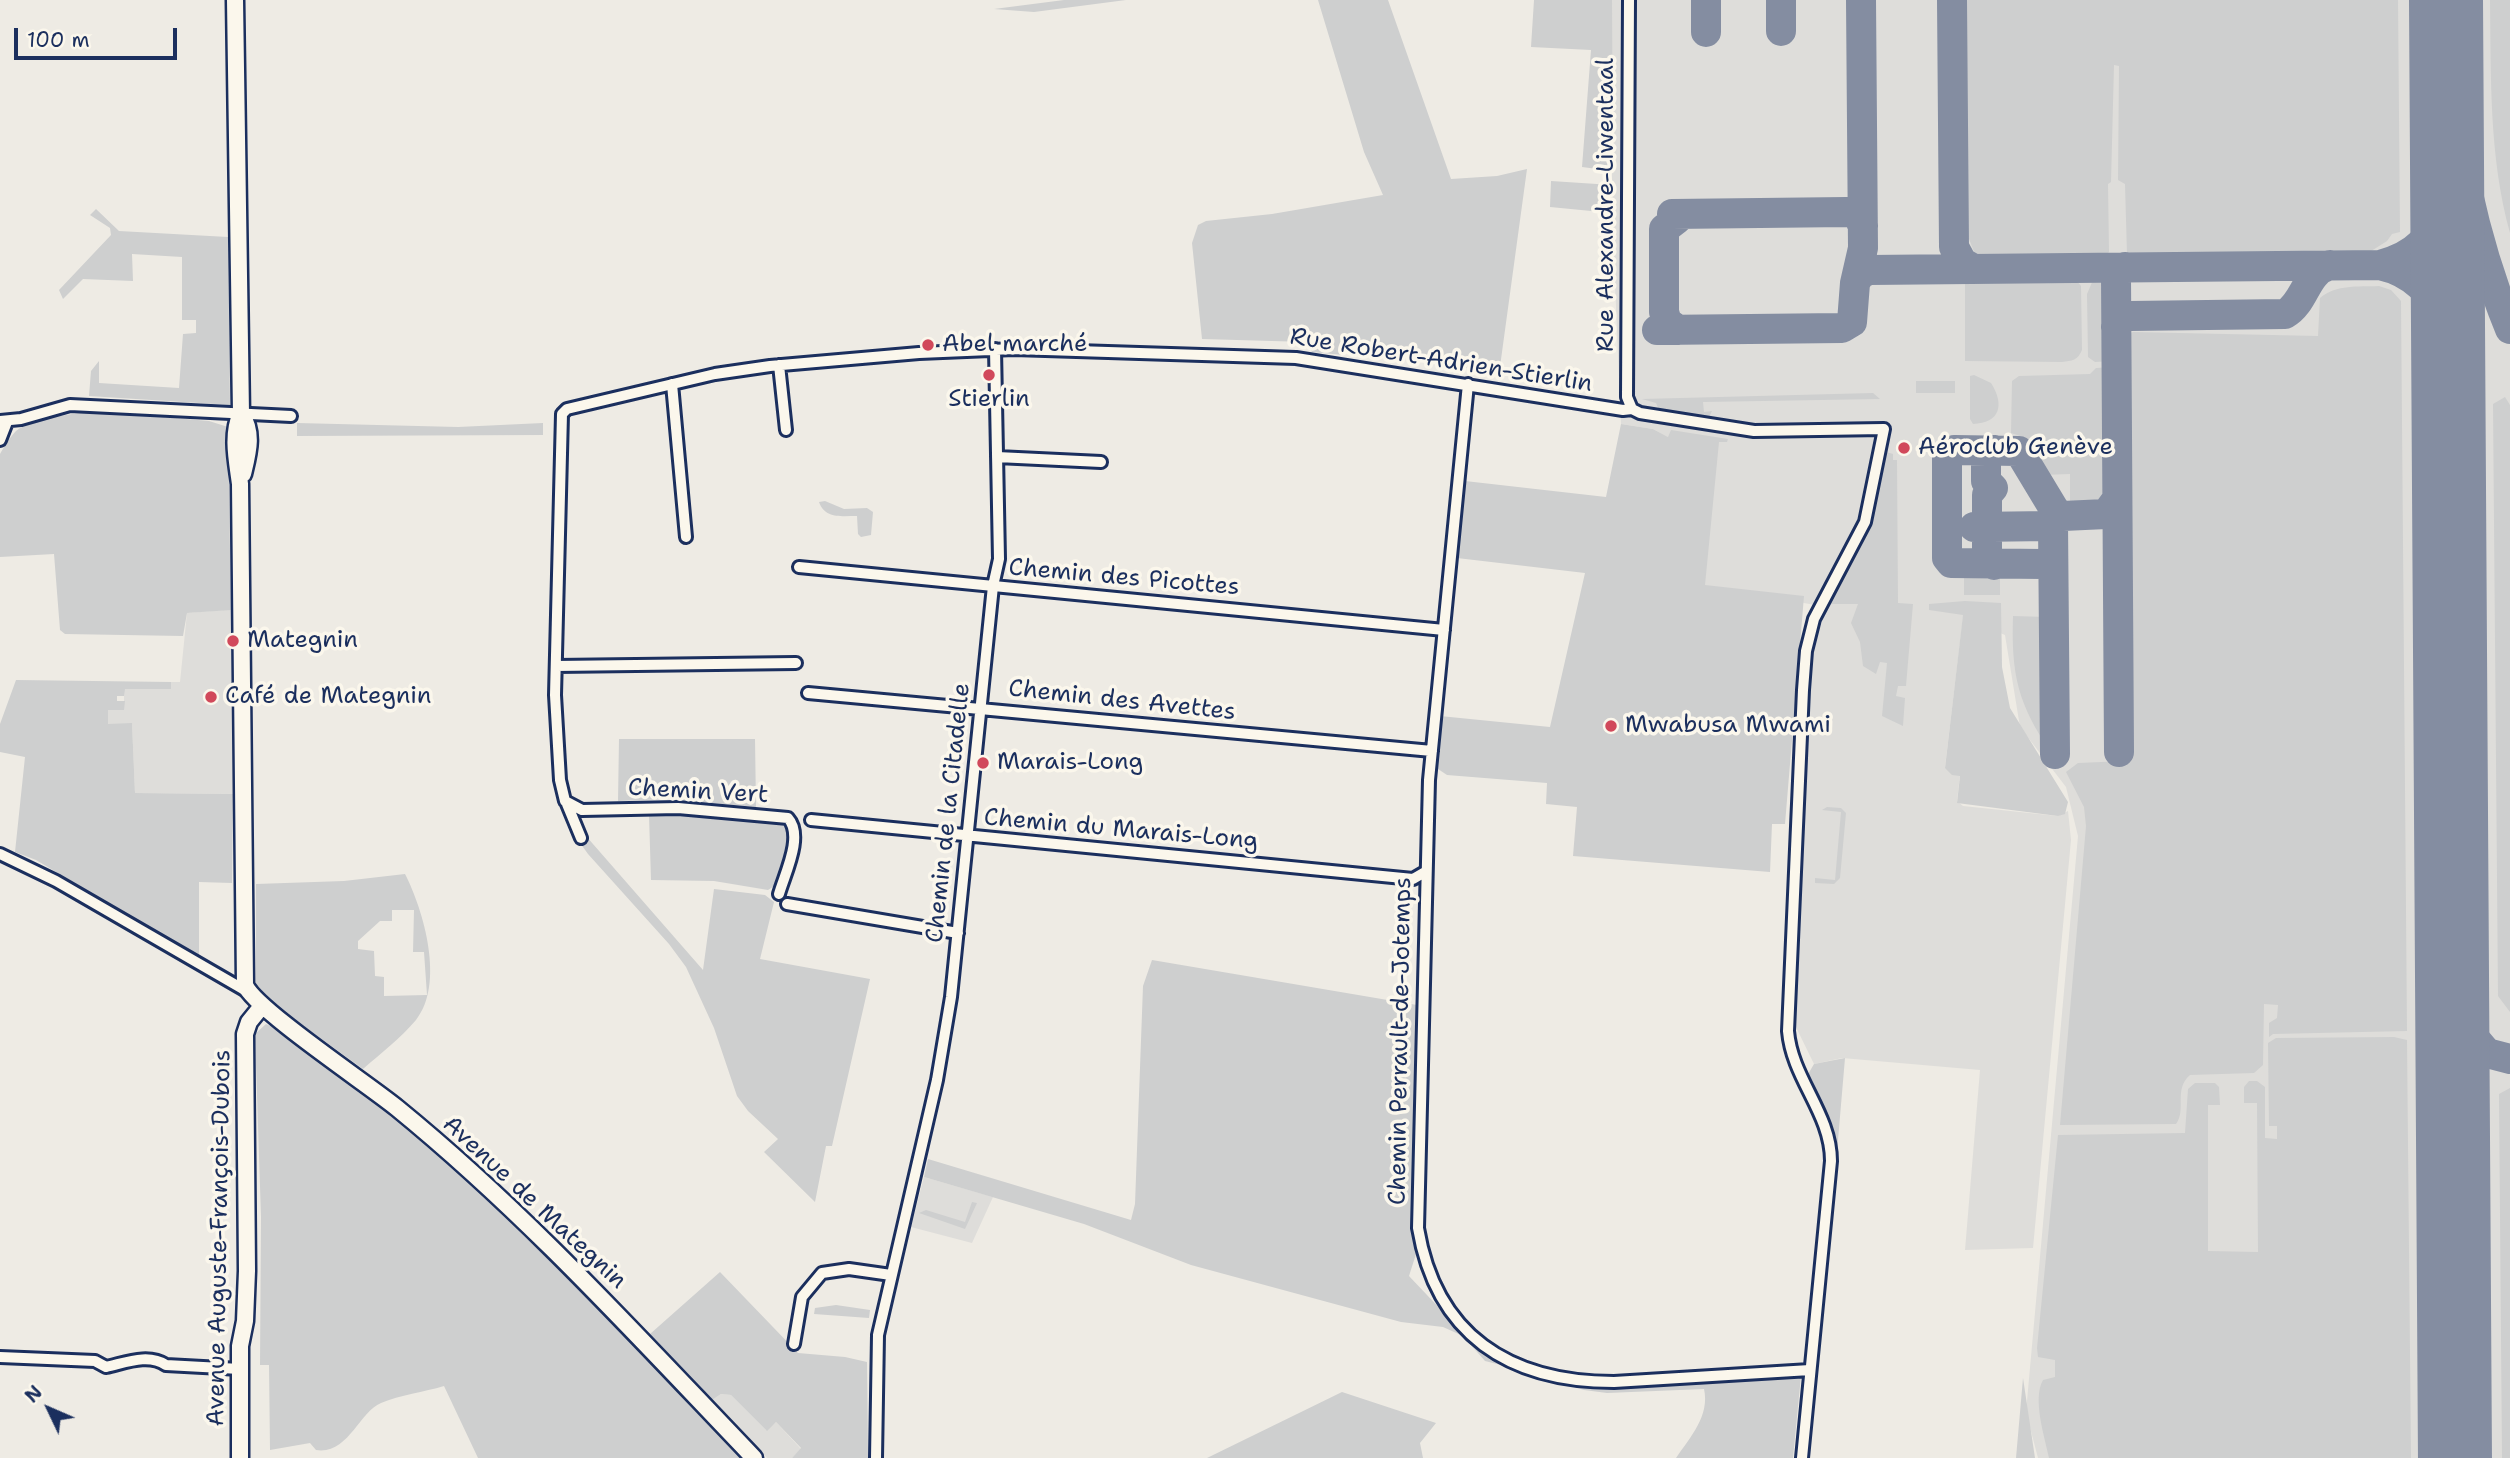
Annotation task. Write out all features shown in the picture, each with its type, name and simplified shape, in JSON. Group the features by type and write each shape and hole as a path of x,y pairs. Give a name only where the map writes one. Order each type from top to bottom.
{"main road":[{"path":"235,0 241,413 249,425 248,452 240,484 244,977 248,992 262,1006"},
{"name":"Avenue Auguste-François-Dubois","path":"240,1458 240,1370 247,1271 245,1034 249,1022 262,1006"},
{"name":"Avenue de Mategnin","path":"262,1006 378,1092 475,1174 587,1281 754,1458"}],"street":[{"name":"Rue Alexandre-Liwentaal","path":"1629,0 1627,397 1632,409"},
{"name":"Rue Robert-Adrien-Stierlin","path":"556,666 562,414 567,409 715,374 779,365 995,349 1296,358 1754,430 1884,429 1865,522 1814,619 1804,667 1788,1031 1797,1073 1821,1115 1831,1148 1810,1370"},
{"name":"Chemin de la Citadelle","path":"876,1458 877,1345 944,1042 958,933 993,586 999,559 995,349"},
{"path":"779,365 786,430"},
{"path":"672,384 687,537"},
{"name":"Chemin Perrault-de-Jotemps","path":"1468,384 1432,751 1425,872 1418,1228 1430,1279 1452,1316 1485,1349 1508,1362 1590,1382 1810,1370"},
{"path":"0,440 3,421 70,405 291,416"},
{"path":"997,457 1101,462"},
{"name":"Chemin des Picottes","path":"799,567 1444,630"},
{"path":"581,838 560,780 556,666 796,663"},
{"name":"Chemin des Avettes","path":"808,693 1432,751"},
{"name":"Chemin Vert","path":"567,804 582,810 678,808 788,818 794,824 796,835 779,894"},
{"name":"Chemin du Marais-Long","path":"811,820 1413,879 1425,872"},
{"path":"0,854 56,881 248,992"},
{"path":"787,904 958,933"},
{"path":"794,1344 802,1297 822,1273 849,1269 891,1275"},
{"path":"0,1357 95,1362 103,1367 129,1360 240,1370"},
{"path":"1802,1458 1810,1370"}],"shaded area":[{"path":"1064,0 1126,0 1034,12 994,9"},
{"path":"1318,0 1388,0 1451,179 1497,176 1527,169 1499,374 1351,347 1343,355 1312,352 1307,342 1202,339 1192,243 1198,225 1206,221 1272,214 1383,195 1364,152"},
{"path":"1534,0 1612,0 1613,171 1582,167 1591,50 1531,47"},
{"path":"1612,0 2510,0 2510,1458 2038,1458 2026,1412 2078,836 2066,787 2020,727 2005,635 1963,618 1945,767 1960,775 1957,801 1963,806 2058,816 2068,811 2071,840 2033,1248 1965,1250 1980,1070 1842,1058 1814,1064 1793,1021 1806,724 1814,645 1827,607 1705,586 1675,441 1653,429 1621,424 1612,213"},
{"path":"1962,0 2398,0 2400,232 2392,234 2387,241 2368,253 2127,255 2125,184 2118,180 2119,66 2114,65 2111,182 2108,184 2109,252 2105,256 1990,258 1989,255 1975,254 1969,239 1964,239"},
{"path":"2490,0 2510,0 2510,233 2495,147"},
{"path":"1551,181 1612,185 1612,213 1550,207"},
{"path":"96,209 119,231 228,237 230,405 89,396 91,371 99,361 99,383 179,388 183,334 196,333 196,320 182,320 182,257 132,254 133,281 83,279 63,299 59,290 111,235 110,228 90,215"},
{"path":"2075,279 2081,286 2082,350 2077,358 2062,362 1965,361 1965,280"},
{"path":"2093,280 2104,281 2107,285 2111,361 2095,362 2088,357 2087,294"},
{"path":"2379,286 2391,290 2401,301 2407,1031 2273,1034 2269,1037 2269,1023 2277,1018 2278,1005 2264,1004 2263,1065 2254,1073 2190,1075 2182,1087 2176,1124 2060,1125 2086,826 2084,807 2066,772 2078,763 2125,761 2125,335 2133,332 2318,336 2320,298 2341,288"},
{"path":"2112,367 2113,497 2104,507 2076,509 2070,505 2070,474 2042,475 2022,442 2023,437 2011,433 2012,381 2019,376 2090,374 2096,368"},
{"path":"1974,375 1991,383 1999,405 1989,420 1973,424 1970,419 1970,376"},
{"path":"1916,381 1955,381 1955,393 1916,393"},
{"path":"1873,393 1880,399 1703,402 1704,412 1712,411 1709,417 1659,410 1656,403 1642,399"},
{"path":"2505,397 2510,405 2510,1012 2498,996 2493,404"},
{"path":"96,411 209,421 228,427 231,610 187,613 183,636 65,634 60,630 54,554 0,557 0,454 7,442 16,431 32,423"},
{"path":"297,423 458,427 543,423 543,435 297,436"},
{"path":"1621,424 1653,429 1668,437 1671,430 1728,439 1727,442 1719,442 1705,585 1804,596 1785,824 1772,824 1770,872 1573,856 1577,807 1546,804 1547,783 1447,775 1435,767 1440,716 1550,727 1585,573 1457,558 1465,481 1606,497"},
{"path":"1886,452 1893,454 1893,460 1897,460 1898,603 1913,604 1906,686 1898,686 1896,696 1905,698 1903,726 1882,716 1887,663 1880,662 1876,674 1863,666 1860,642 1851,623 1858,604 1828,604 1870,525"},
{"path":"825,501 844,509 867,508 873,512 871,535 861,537 858,534 857,516 829,514 819,502"},
{"path":"1964,574 2000,575 2000,595 1964,595"},
{"path":"1965,601 2001,603 2002,667 2010,708 2068,802 2065,814 2058,816 1957,803 1960,776 1952,775 1945,768 1963,615 1929,610 1929,604"},
{"path":"236,609 237,780 233,794 135,793 132,724 108,725 108,710 124,710 124,689 171,689 171,682 180,682 187,613"},
{"path":"2013,616 2046,617 2046,633 2052,635 2051,752 2031,719 2019,688 2013,655"},
{"path":"16,680 171,682 171,689 125,689 124,696 117,696 117,701 125,701 124,710 108,710 108,724 132,723 135,793 233,794 232,883 199,882 199,957 36,860 15,852 25,757 0,752 0,724"},
{"path":"619,739 755,739 756,807 669,799 618,801"},
{"path":"1827,807 1841,808 1846,813 1840,878 1834,884 1815,883 1815,878 1835,880 1841,812 1822,810"},
{"path":"680,813 786,824 792,832 779,883 768,890 714,881 651,880 649,815"},
{"path":"586,836 703,970 714,889 765,895 774,902 760,959 870,979 832,1146 826,1146 815,1202 764,1152 778,1139 748,1111 737,1096 714,1028 686,967 669,944 588,854 578,840"},
{"path":"405,874 419,907 429,947 429,987 425,1005 410,1027 363,1069 265,998 256,986 256,884 344,881","holes":["392,910 414,910 413,952 424,952 427,995 384,996 384,977 375,976 374,951 358,949 358,941 380,921 392,921"]},
{"path":"1152,960 1417,1005 1411,1229 1416,1254 1409,1276 1463,1333 1505,1366 1485,1361 1463,1336 1443,1327 1401,1322 1191,1265 1084,1224 924,1177 928,1159 1131,1220 1135,1204 1143,986"},
{"path":"266,1024 281,1031 345,1076 518,1223 742,1458 478,1458 444,1386 381,1403 366,1415 345,1440 327,1450 316,1450 310,1443 270,1450 269,1365 260,1365 261,1217 255,1034"},
{"path":"2394,1037 2407,1040 2411,1458 2049,1458 2040,1419 2039,1397 2043,1380 2055,1377 2055,1360 2038,1357 2037,1348 2058,1135 2185,1133 2188,1089 2195,1083 2215,1083 2219,1087 2220,1105 2208,1105 2208,1251 2258,1252 2257,1103 2244,1103 2244,1087 2249,1081 2257,1081 2265,1087 2265,1138 2277,1139 2277,1126 2269,1126 2268,1043 2276,1038"},
{"path":"1845,1058 1838,1151 1832,1125 1807,1076 1814,1064"},
{"path":"2510,1088 2510,1458 2502,1458 2499,1094"},
{"path":"924,1177 993,1197 972,1243 911,1227"},
{"path":"972,1202 977,1203 965,1229 919,1213 926,1210 965,1222"},
{"path":"720,1272 798,1353 845,1357 867,1362 868,1458 792,1458 801,1448 776,1422 767,1431 731,1395 721,1394 712,1400 650,1334"},
{"path":"836,1305 870,1310 869,1318 814,1314 815,1308"},
{"path":"1535,1375 1594,1386 1801,1376 1793,1458 1676,1458 1701,1417 1704,1389 1607,1393 1584,1390"},
{"path":"2023,1378 2035,1458 2016,1458"},
{"path":"1342,1392 1436,1423 1420,1443 1423,1458 1207,1458"},
{"path":"721,1394 731,1395 766,1430 776,1422 801,1449 792,1458 767,1458 712,1400"}],"taxiway":[{"path":"1706,0 1706,32"},
{"path":"1781,0 1781,31"},
{"path":"1657,330 1842,328 1852,322 1855,283 1863,248 1861,0"},
{"path":"1952,0 1954,247 1962,262 1972,268"},
{"path":"2445,0 2450,84 2462,168 2482,249 2510,329"},
{"path":"1855,283 1860,274 1869,270 2380,265 2404,256 2422,243 2448,204"},
{"path":"1672,214 1847,212 1857,214 1863,226"},
{"path":"1677,219 1664,229 1664,312 1667,322 1678,330"},
{"path":"2116,327 2120,319 2130,316 2285,314 2292,309 2315,274 2330,265"},
{"path":"2380,265 2413,279 2449,323"},
{"path":"2119,752 2116,276 2125,267"},
{"path":"2053,557 2050,562 2043,564 1951,563 1947,558 1947,456 1954,450 2019,451 2057,514 2063,516"},
{"path":"1994,450 1986,457 1986,481 1993,488 1987,495 1987,520 1995,526 1987,533 1987,558 1994,565"},
{"path":"2055,754 2053,523 2063,516 2106,514 2117,499"},
{"path":"1974,527 2049,526 2053,523"},
{"path":"2453,1013 2487,1053 2510,1059"}],"runway":[{"path":"2446,0 2455,1458"}],"place":[{"name":"Abel marché","path":"928,345"},
{"name":"Stierlin","path":"989,375"},
{"name":"Aéroclub Genève","path":"1904,448"},
{"name":"Mategnin","path":"233,641"},
{"name":"Café de Mategnin","path":"211,697"},
{"name":"Mwabusa Mwami","path":"1611,726"},
{"name":"Marais-Long","path":"983,763"}]}
